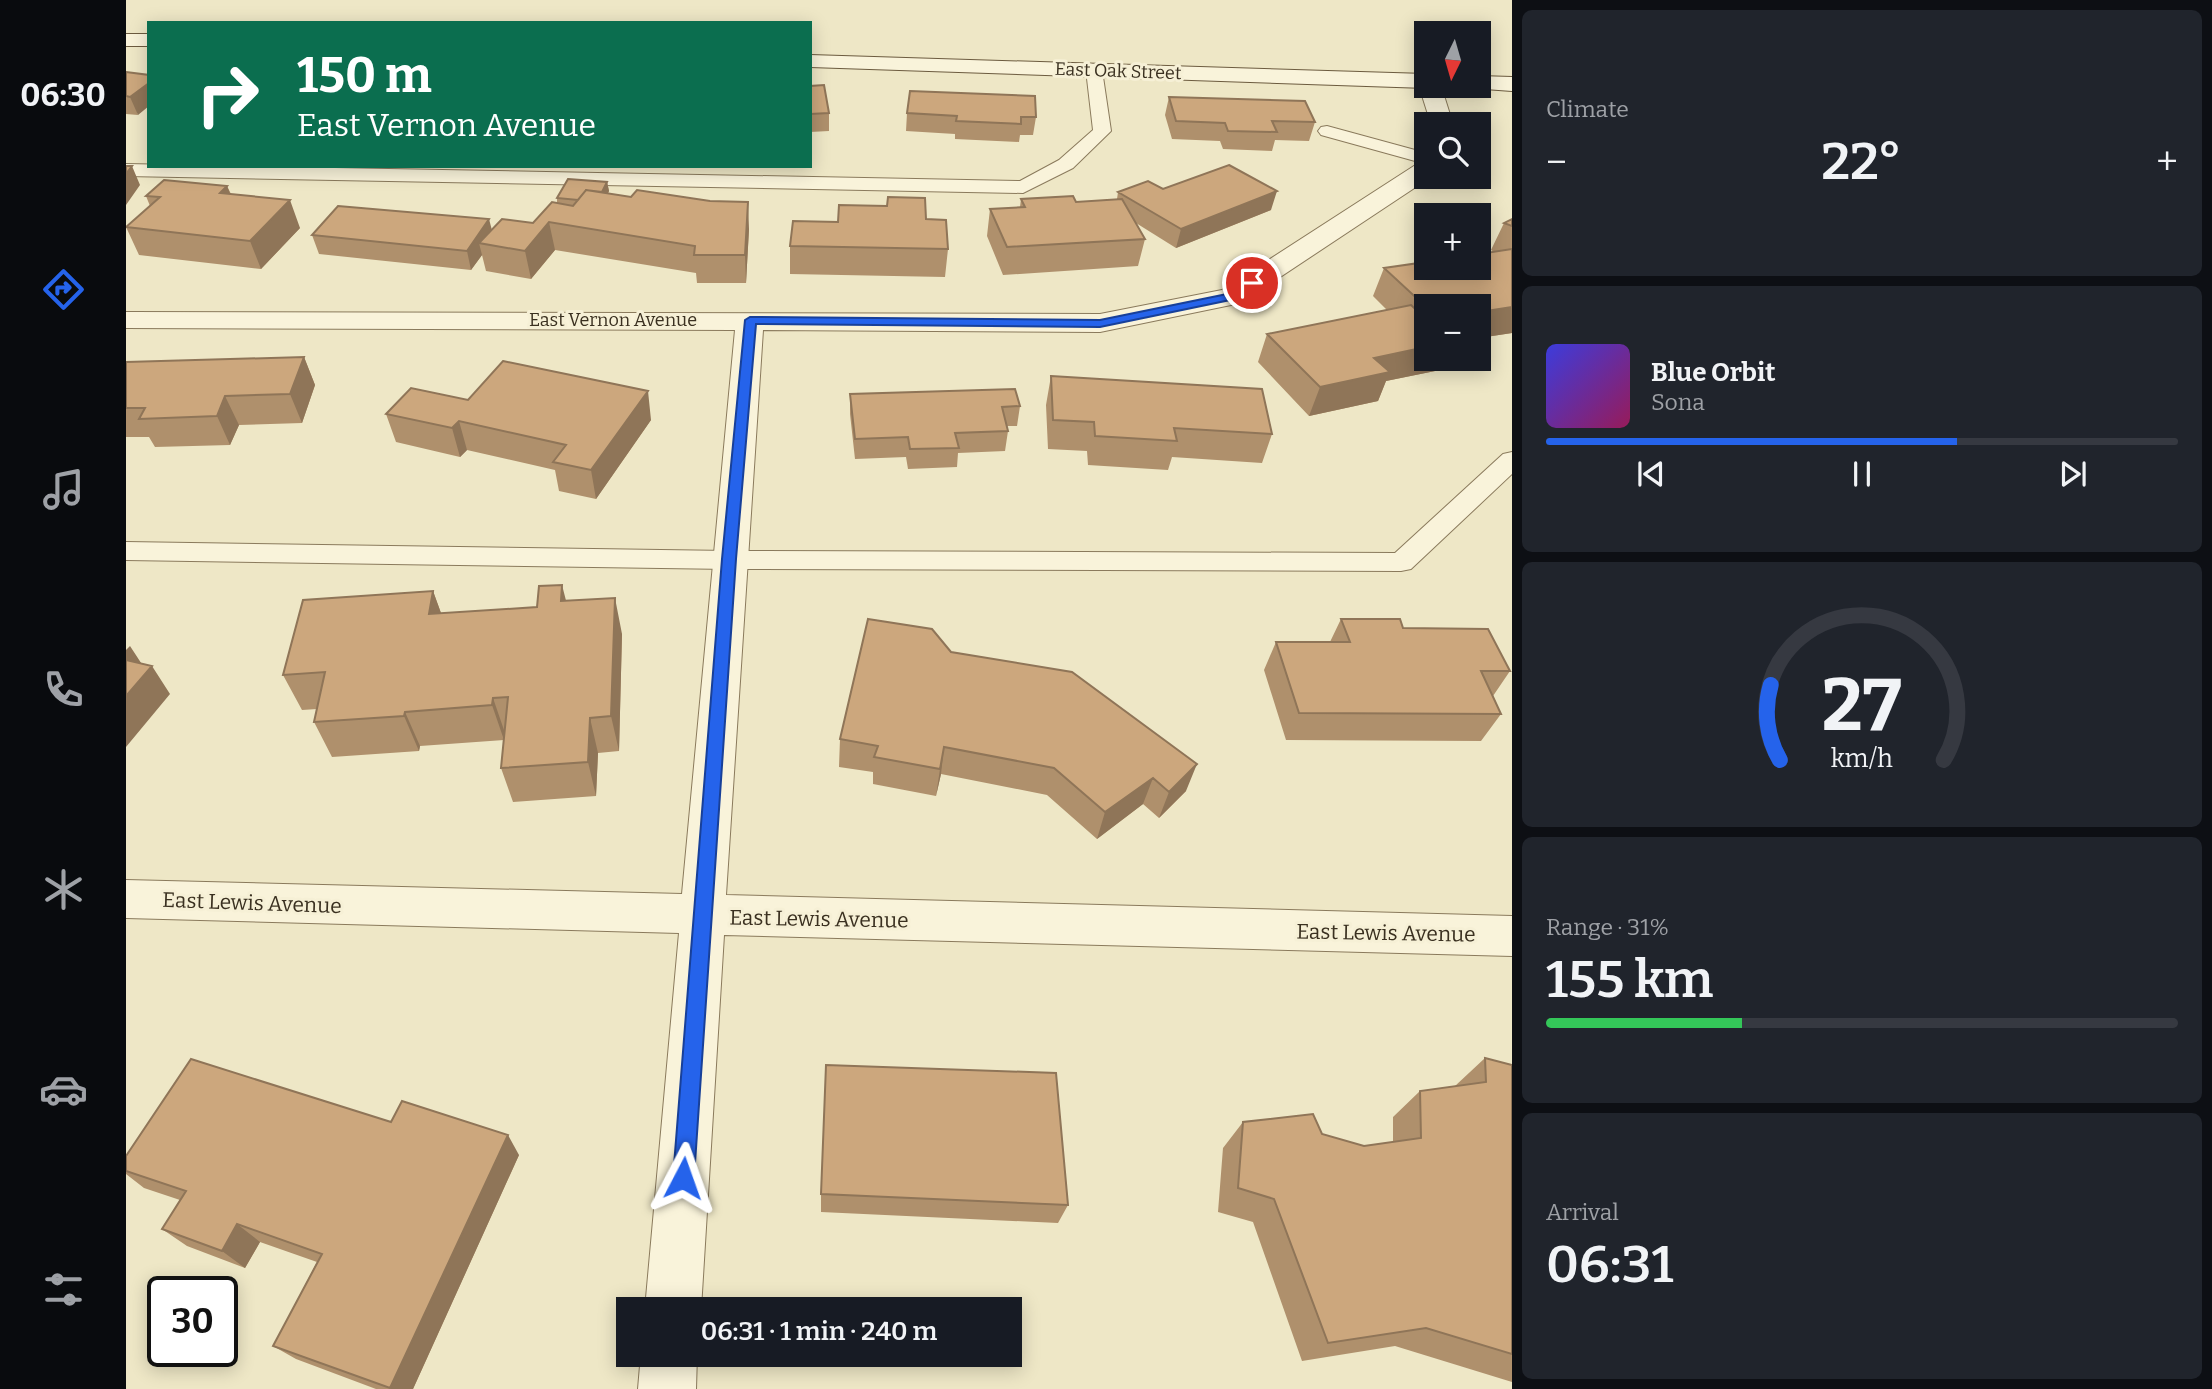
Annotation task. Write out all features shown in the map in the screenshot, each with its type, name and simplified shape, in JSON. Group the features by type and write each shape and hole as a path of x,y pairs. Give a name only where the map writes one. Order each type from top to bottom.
{"street":[{"path":"126,40 147,40"},
{"name":"East Oak Street","path":"812,61 1414,81"},
{"path":"1491,83 1512,84"},
{"name":"East Vernon Avenue","path":"126,320 1100,323 1231,297 1414,177"},
{"path":"674,1297 729,559 750,320"},
{"name":"East Lewis Avenue","path":"126,899 1512,936"},
{"path":"667,1389 668,1367"}],"lane":[{"path":"126,170 1023,187 1066,164 1102,131 1094,70"},
{"path":"1327,131 1414,156"},
{"path":"126,551 729,559 1401,562 1512,460"}],"building":[{"path":"126,72 147,75 147,84 130,97 126,96"},
{"path":"824,85 829,113 812,114 812,86"},
{"path":"910,91 1035,96 1036,117 1021,117 1021,124 956,121 957,116 907,113"},
{"path":"1169,97 1305,101 1315,122 1272,121 1277,132 1228,131 1225,123 1176,121"},
{"path":"1229,165 1277,191 1181,229 1118,192 1148,181 1163,189"},
{"path":"568,179 607,182 602,192 586,190 578,200 557,198"},
{"path":"164,180 227,186 220,193 290,200 250,241 126,227 160,197 146,196"},
{"path":"586,190 631,197 637,190 710,201 748,202 745,255 694,255 695,246 549,222 525,251 479,243 502,219 533,223 552,202 573,206"},
{"path":"1073,196 1076,202 1122,199 1145,239 1007,247 990,209 1025,207 1021,199"},
{"path":"888,197 925,198 926,219 946,220 948,249 790,246 793,221 838,222 839,205 887,206"},
{"path":"338,206 489,219 467,251 312,235"},
{"path":"1512,249 1512,307 1491,310 1491,294 1414,296 1384,268 1414,264 1414,280 1491,280 1491,252"},
{"path":"1411,305 1414,308 1414,350 1374,358 1390,372 1320,387 1267,334"},
{"path":"304,357 290,394 225,396 217,416 139,419 145,408 126,408 126,362"},
{"path":"503,361 648,391 591,470 553,462 566,445 459,421 452,428 386,414 411,388 468,400"},
{"path":"1051,376 1262,389 1272,434 1174,428 1177,441 1095,436 1094,422 1053,420"},
{"path":"1015,389 1020,406 1002,407 1008,431 955,433 959,448 910,449 908,437 855,439 850,394"},
{"path":"562,585 561,601 615,598 611,716 590,718 588,762 501,768 508,697 493,698 492,705 405,712 404,716 314,722 325,672 283,675 303,600 433,591 429,614 537,607 539,586"},
{"path":"868,619 932,629 951,652 1072,672 1197,764 1169,792 1153,778 1105,812 1054,768 944,747 940,769 874,757 878,746 840,739"},
{"path":"1341,619 1400,619 1403,628 1488,629 1510,671 1481,671 1501,714 1299,713 1276,642 1350,642"},
{"path":"126,660 152,666 126,696"},
{"path":"1485,1058 1512,1065 1512,1354 1426,1328 1328,1343 1274,1199 1238,1188 1243,1122 1313,1114 1322,1134 1364,1146 1421,1138 1420,1091 1486,1082"},
{"path":"191,1059 391,1122 402,1101 508,1135 390,1388 273,1346 322,1254 237,1224 222,1251 162,1229 186,1191 126,1171 126,1156"},
{"path":"826,1065 1056,1073 1068,1205 821,1194"}],"route":[{"path":"683,1178 729,559 750,320 1100,323 1231,297 1252,283"}]}
